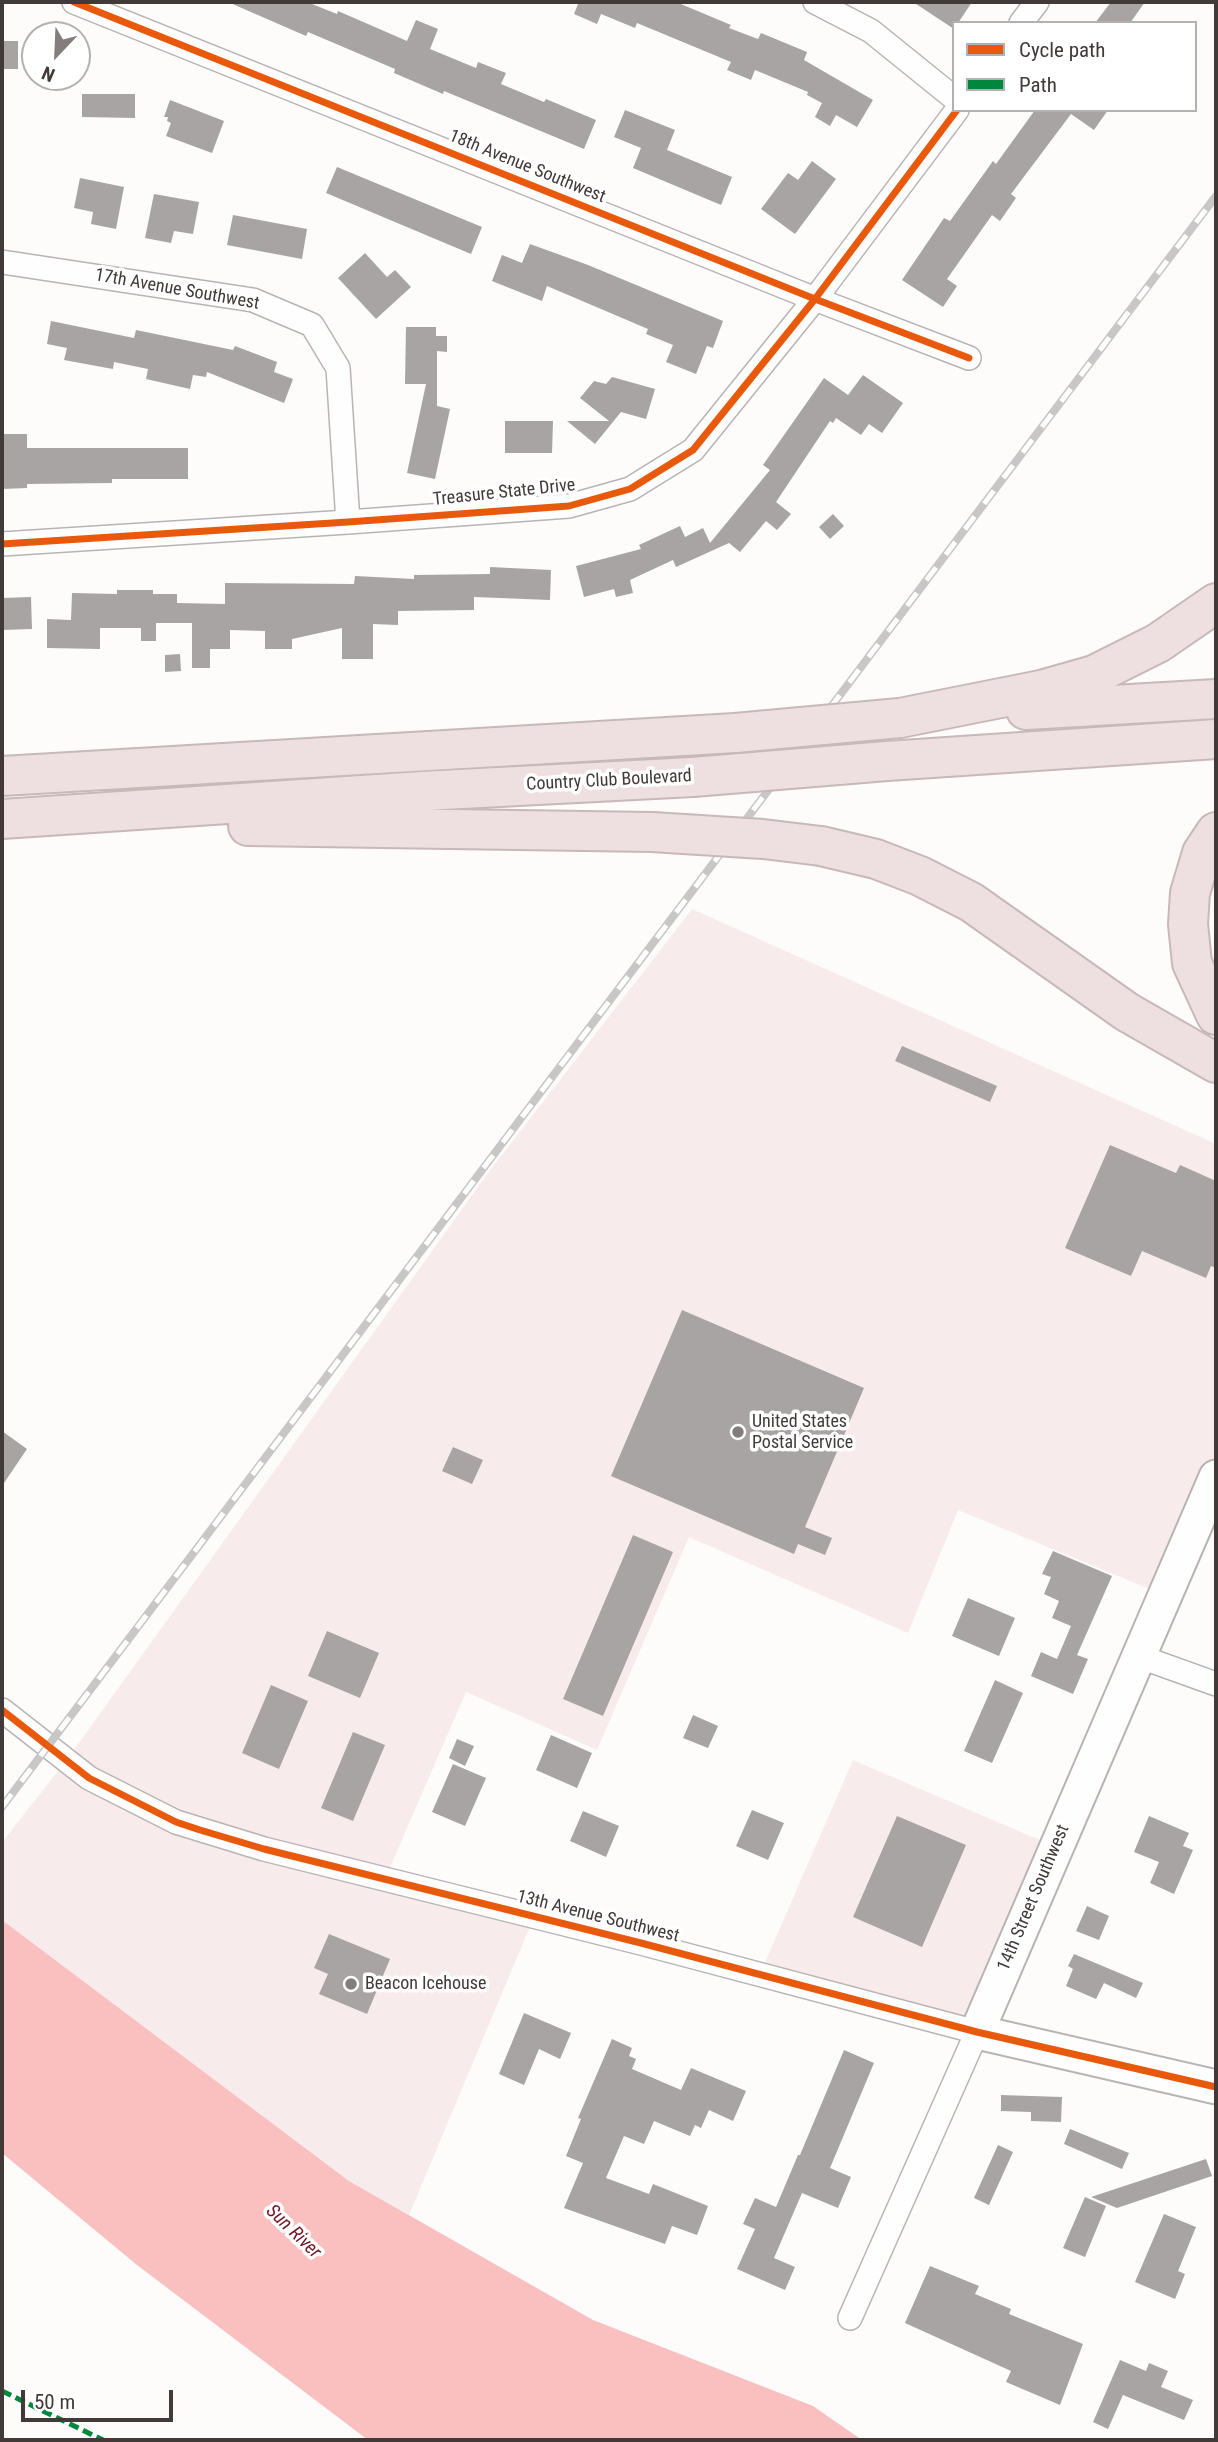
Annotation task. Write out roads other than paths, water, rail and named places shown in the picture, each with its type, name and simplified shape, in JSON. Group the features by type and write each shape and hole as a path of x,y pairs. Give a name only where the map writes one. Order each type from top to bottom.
{"highway":[{"path":"900,718 1041,690 1094,675 1158,643 1216,603"},
{"path":"2,776 735,733 900,718 1216,699"},
{"name":"Country Club Boulevard","path":"2,819 422,791 693,777 1216,738"},
{"path":"114,813 172,825 652,832 763,839 821,846 876,859 920,876 971,902 1127,1012 1216,1063"},
{"path":"1216,832 1202,853 1190,893 1188,924 1192,963 1216,1015"},
{"path":"1182,1044 1216,1073"}],"street":[{"name":"18th Avenue Southwest","path":"74,2 969,358"},
{"path":"815,2 871,31 952,96"},
{"path":"1023,21 1037,2"},
{"name":"Treasure State Drive","path":"2,544 569,506 630,489 693,450 815,299 955,112"},
{"name":"17th Avenue Southwest","path":"2,262 253,300 312,325 338,368 348,522"},
{"name":"14th Street Southwest","path":"850,2318 977,2032 1216,1477"},
{"path":"1138,1656 1216,1684"},
{"name":"13th Avenue Southwest","path":"2,1710 89,1778 176,1822 264,1849 977,2032 1216,2087"}],"water":[{"name":"Sun River","path":"2,1920 349,2181 593,2320 813,2406 862,2440 368,2440 137,2265 2,2153"}],"railway":[{"path":"2,1807 1216,196"}],"place":[{"name":"United States Postal Service","path":"738,1432"},
{"name":"Beacon Icehouse","path":"351,1984"}]}
